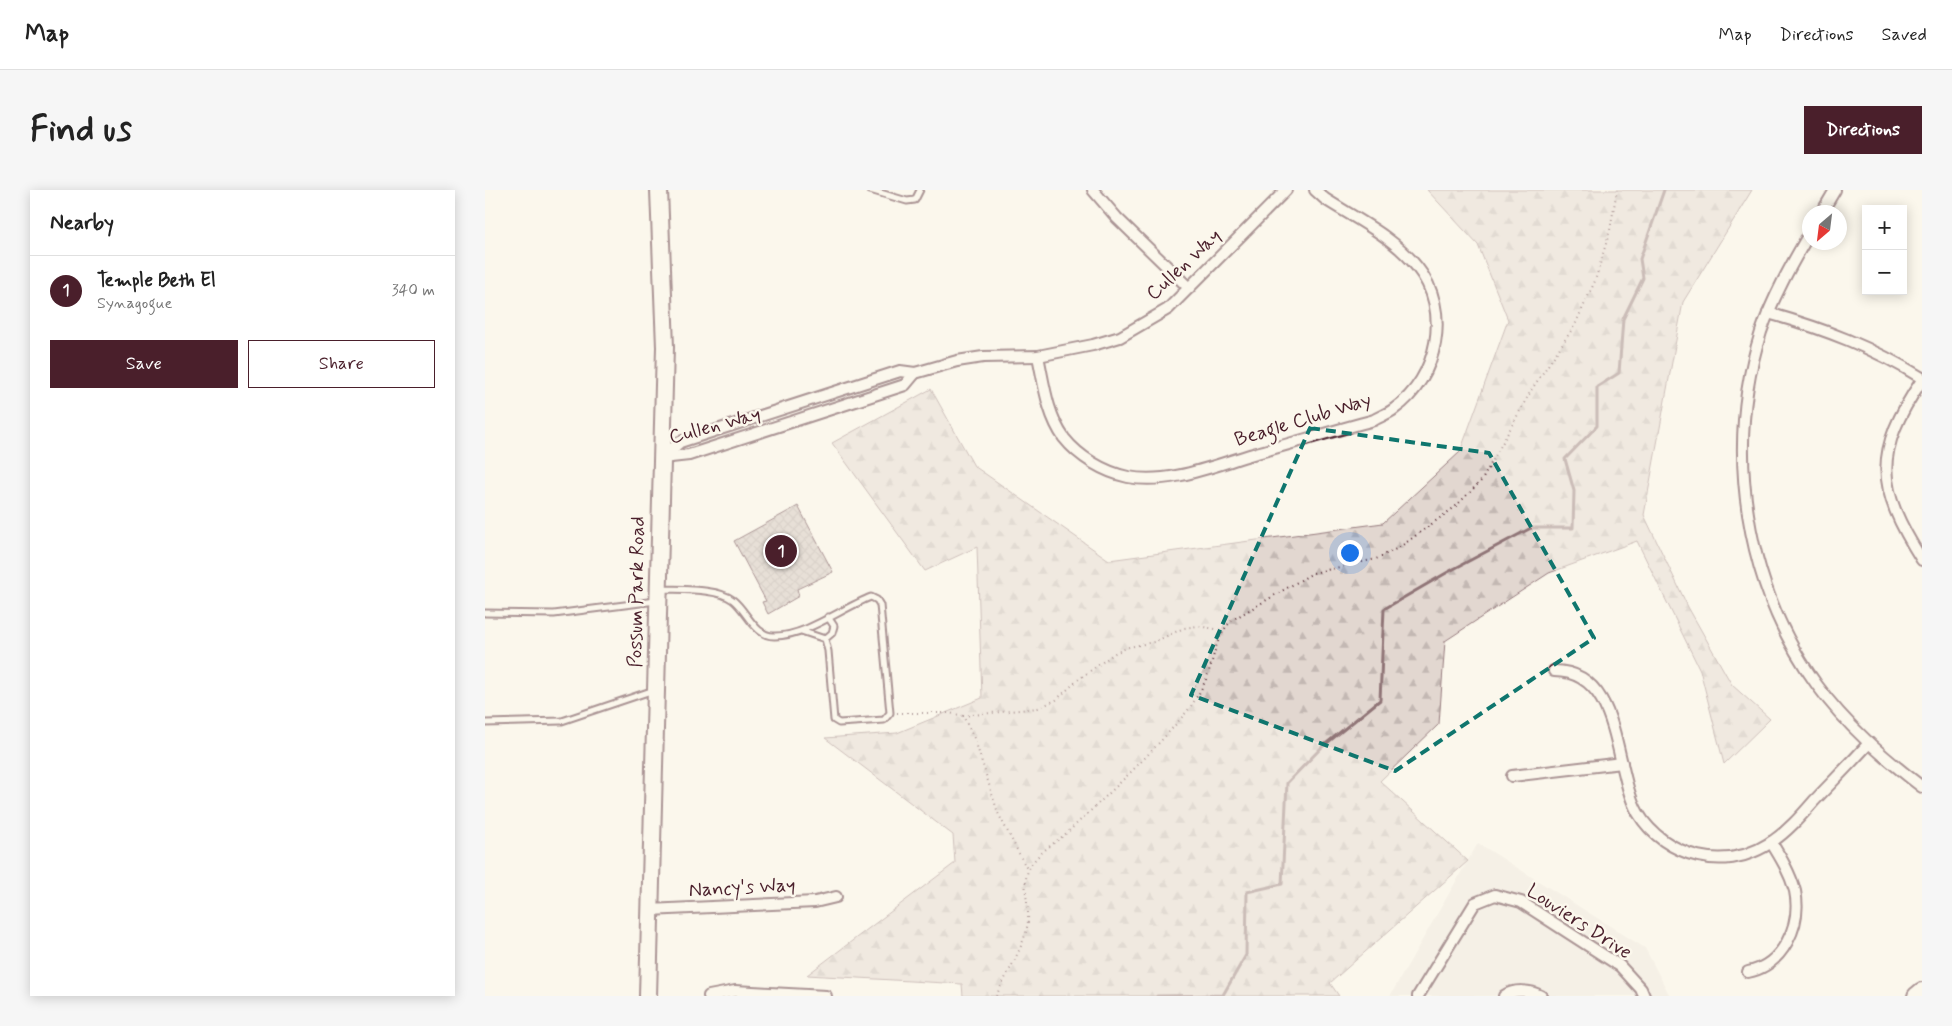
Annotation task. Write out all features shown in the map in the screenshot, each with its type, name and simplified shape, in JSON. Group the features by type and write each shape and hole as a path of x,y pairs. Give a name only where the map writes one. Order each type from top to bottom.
{"main road":[{"name":"Possum Park Road","path":"648,996 664,312 659,190"},
{"path":"1916,996 1922,991"}],"street":[{"path":"1093,190 1117,218 1189,288"},
{"name":"Cullen Way","path":"662,458 680,442 900,371 915,373 957,361 983,357 1038,356 1093,345 1120,337 1167,309 1286,190"},
{"name":"Beagle Club Way","path":"1038,356 1050,413 1065,438 1085,458 1105,469 1129,477 1153,478 1187,473 1373,420 1394,410 1411,394 1424,375 1433,354 1437,332 1436,309 1427,284 1418,267 1398,247 1325,199 1315,190"},
{"path":"1826,205 1835,190"},
{"path":"1802,247 1768,313 1755,357 1745,420 1743,468 1750,527 1771,600 1793,647 1818,686 1869,743 1922,787"},
{"path":"1768,313 1852,340 1893,360 1922,379 1898,420 1890,440 1886,461 1887,486 1893,508 1904,532 1922,560"},
{"name":"Cullen Way","path":"662,458 689,455 905,385 915,373"},
{"path":"1554,670 1577,675 1596,691 1610,716 1628,788 1638,813 1654,833 1677,849 1701,857 1728,858 1755,852 1771,842 1792,826 1869,743"},
{"path":"1512,776 1622,763"},
{"path":"1748,972 1772,962 1785,944 1795,918 1796,898 1790,876 1771,842"},
{"name":"Louviers Drive","path":"1418,996 1475,903 1495,895 1521,902 1621,966 1641,988 1644,996"},
{"name":"Nancy's Way","path":"649,910 815,902 836,897"},
{"path":"709,996 735,991 826,996"},
{"path":"1505,996 1513,991 1535,992 1541,996"}],"lane":[{"path":"870,190 907,201 915,200 920,190"},
{"path":"485,613 554,614 658,595 725,595 742,608 758,629 769,635 776,636 801,631 871,597 877,600 880,605 890,712 888,718 884,720 839,723 834,720 828,651 825,639"},
{"path":"825,639 832,633 834,626 828,617"},
{"path":"801,631 825,639"},
{"path":"485,723 562,721 656,690"}],"path":[{"path":"996,996 1026,932 1029,919 1026,884 1028,872 1034,860 1070,831 1159,744 1185,714 1203,686 1215,645 1222,630 1232,620 1313,573 1376,559 1400,547 1455,507 1482,480 1532,389 1579,316 1600,264 1610,230 1617,190"},
{"path":"890,712 950,713 963,716 1038,708 1056,700 1079,679 1115,653 1129,647 1154,642 1191,627 1222,630"},
{"path":"963,716 975,740 998,813 1028,872"}],"highlighted area":[{"path":"1310,428 1489,453 1594,638 1395,771 1191,695"}],"shaded area":[{"path":"1478,843 1645,948 1670,996 1390,996"}],"green space":[{"path":"1427,190 1752,190 1683,302 1644,515 1688,607 1732,685 1770,719 1724,764 1700,670 1637,541 1549,573 1445,641 1439,724 1380,781 1468,861 1330,983 1339,996 963,996 962,984 807,975 955,863 953,835 825,738 897,733 982,698 977,547 925,571 832,443 931,389 974,466 1109,560 1383,523 1460,452 1508,320 1478,245"}],"building":[{"path":"798,506 833,572 797,589 799,596 768,614 762,602 766,601 734,541"}],"waterway":[{"path":"1157,996 1223,995 1246,955 1247,892 1282,884 1287,783 1322,747 1380,700 1384,609 1448,572 1531,528 1573,528 1574,491 1565,459 1597,426 1597,387 1619,373 1623,319 1643,278 1640,259 1664,190"}],"place":[{"name":"Temple Beth El","path":"781,551"}]}
